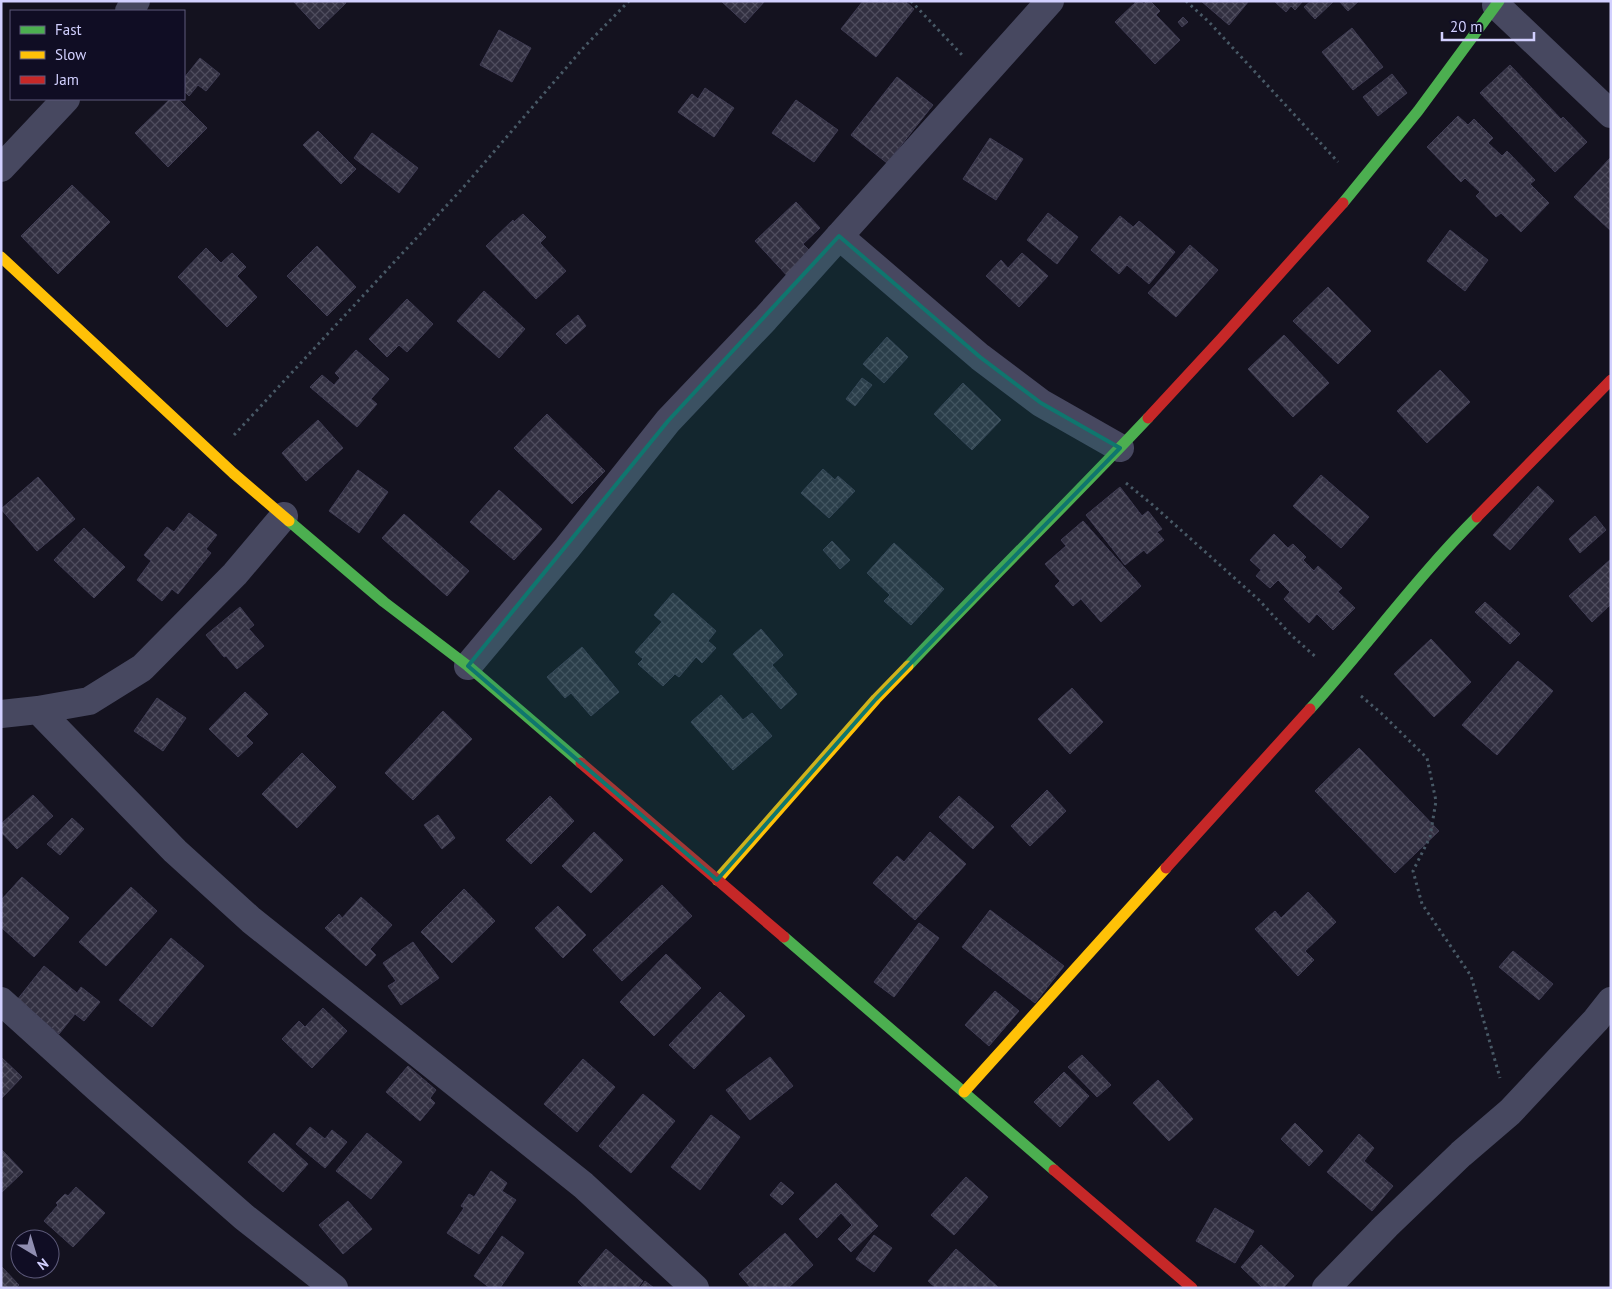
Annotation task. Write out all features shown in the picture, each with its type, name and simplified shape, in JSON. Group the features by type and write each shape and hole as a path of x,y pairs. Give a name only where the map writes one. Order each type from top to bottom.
{"street":[{"path":"468,666 567,548 668,421 765,319 1050,1"},
{"path":"717,880 876,699 974,596 1112,457 1222,338 1359,184 1418,111 1497,3 1611,114"},
{"path":"1,168 65,100"},
{"path":"840,236 980,357 1112,457"},
{"path":"1,257 215,456 284,516 384,602 468,666 1192,1288"},
{"path":"964,1092 1339,677 1454,540 1611,380"},
{"path":"1,714 89,701 142,668 235,574 284,516"},
{"path":"38,710 175,851 251,920 583,1185 696,1288"},
{"path":"1,1001 244,1217 334,1288"},
{"path":"1326,1288 1386,1226 1461,1154 1510,1112 1596,1020 1611,1001"}],"path":[{"path":"215,456 461,190 585,46 629,1"},
{"path":"911,1 982,77"},
{"path":"1186,1 1209,22 1359,184"},
{"path":"1112,457 1154,506 1259,600 1291,635 1381,713 1427,758 1436,801 1430,837 1414,871 1422,904 1471,976 1510,1112"}],"highlighted area":[{"path":"839,236 980,357 1041,403 1120,448 876,699 717,880 468,666 668,421"}],"building":[{"path":"293,1 345,1 346,3 319,29"},
{"path":"721,1 765,1 745,23"},
{"path":"863,1 905,1 914,9 876,57 841,29"},
{"path":"1137,1 1141,1 1144,4 1150,1 1160,11 1156,15 1180,40 1155,64 1115,22"},
{"path":"1201,1 1249,1 1229,25"},
{"path":"1274,1 1303,1 1295,10 1291,6 1286,12"},
{"path":"1311,1 1334,1 1315,19 1304,7"},
{"path":"1339,1 1359,1 1348,11"},
{"path":"1183,17 1188,22 1182,27 1178,22"},
{"path":"1352,28 1383,67 1353,90 1322,52"},
{"path":"499,30 531,48 512,82 480,65"},
{"path":"200,58 220,74 206,91 198,85 189,96 185,92 185,77"},
{"path":"1510,65 1561,119 1563,117 1587,142 1555,172 1480,93"},
{"path":"1392,74 1407,93 1378,116 1363,97"},
{"path":"897,77 933,105 887,163 851,135"},
{"path":"705,88 734,108 714,137 678,112 692,94 698,99"},
{"path":"169,100 179,100 207,128 168,167 135,133"},
{"path":"796,100 838,130 814,162 772,133"},
{"path":"1458,116 1468,125 1474,119 1493,138 1488,143 1502,156 1507,151 1535,180 1530,184 1549,203 1521,232 1501,213 1496,217 1476,196 1480,192 1465,178 1461,182 1427,147"},
{"path":"318,131 356,169 341,184 303,145"},
{"path":"372,133 418,168 399,193 354,158"},
{"path":"990,138 1023,159 996,200 963,179"},
{"path":"1611,157 1611,231 1574,197"},
{"path":"72,185 110,222 58,274 21,236"},
{"path":"796,202 820,228 803,244 816,257 791,280 755,241"},
{"path":"1048,213 1078,237 1057,264 1027,240"},
{"path":"523,214 546,237 540,243 566,271 536,299 486,246 513,220 514,222"},
{"path":"1120,216 1133,227 1139,221 1175,252 1149,284 1127,265 1119,274 1091,250"},
{"path":"1450,230 1488,260 1465,291 1427,261"},
{"path":"1190,245 1218,270 1176,317 1148,293"},
{"path":"317,246 356,287 327,316 287,276"},
{"path":"206,248 221,263 232,253 246,267 237,276 257,297 227,327 178,277"},
{"path":"1022,253 1048,276 1019,307 986,276 1001,260 1008,268"},
{"path":"1328,287 1371,331 1338,364 1293,321"},
{"path":"484,291 525,329 499,358 457,321"},
{"path":"407,299 433,324 407,352 399,345 387,357 369,339"},
{"path":"578,315 586,326 566,344 556,334"},
{"path":"1284,335 1329,383 1293,417 1248,369"},
{"path":"887,337 908,357 884,383 863,364"},
{"path":"356,350 389,379 371,399 377,404 357,427 310,387 322,375 334,385 340,378 335,373"},
{"path":"1440,370 1470,402 1427,443 1397,411"},
{"path":"862,378 872,385 855,406 846,399"},
{"path":"963,383 1001,420 972,450 934,414"},
{"path":"547,414 605,471 572,504 514,448"},
{"path":"318,420 343,448 306,481 282,453"},
{"path":"823,469 835,480 838,476 855,491 829,518 801,493"},
{"path":"358,470 388,492 359,533 329,511"},
{"path":"1321,475 1369,517 1341,548 1293,506"},
{"path":"38,477 75,519 37,551 1,509"},
{"path":"1538,486 1554,501 1510,550 1493,535"},
{"path":"1120,487 1142,516 1148,511 1162,529 1157,532 1164,540 1147,554 1144,550 1125,565 1086,515"},
{"path":"499,490 542,529 514,560 470,522"},
{"path":"189,513 217,535 206,549 211,553 178,594 172,589 162,601 137,580 151,561 144,555 167,527 174,532"},
{"path":"404,514 469,571 447,596 382,538"},
{"path":"1595,516 1606,530 1580,553 1569,539"},
{"path":"1083,521 1141,586 1101,622 1081,599 1073,606 1055,586 1060,581 1045,564 1066,546 1061,540"},
{"path":"84,528 125,567 94,598 54,560"},
{"path":"1274,534 1288,548 1293,544 1306,557 1303,560 1314,571 1318,566 1342,588 1338,592 1355,608 1333,630 1317,614 1309,623 1284,599 1290,592 1278,580 1270,588 1256,576 1261,570 1250,560"},
{"path":"832,541 850,560 840,569 823,550"},
{"path":"894,543 944,589 911,625 884,601 890,595 867,573"},
{"path":"1611,559 1611,604 1592,622 1569,596"},
{"path":"673,593 716,631 708,641 716,648 702,663 696,657 679,677 675,674 663,686 638,664 643,659 635,652 662,622 654,615"},
{"path":"1485,602 1520,634 1510,644 1475,612"},
{"path":"240,607 254,625 249,629 264,646 237,669 226,656 224,657 206,635"},
{"path":"761,629 783,655 772,665 797,694 781,709 733,654"},
{"path":"1431,639 1471,682 1434,717 1394,674"},
{"path":"582,647 619,692 591,716 571,693 565,698 547,677"},
{"path":"1518,661 1553,691 1497,755 1462,725"},
{"path":"1072,688 1103,722 1070,754 1038,719"},
{"path":"245,692 268,714 246,736 253,743 238,757 209,729"},
{"path":"721,695 743,720 752,713 772,736 733,770 691,722"},
{"path":"157,698 186,718 163,751 134,731"},
{"path":"443,711 472,739 413,800 385,773"},
{"path":"1359,748 1439,831 1395,873 1315,791"},
{"path":"302,753 336,787 297,828 262,794"},
{"path":"1047,790 1066,811 1030,846 1011,826"},
{"path":"33,795 53,816 17,849 1,832 1,824"},
{"path":"550,796 574,821 531,864 506,840"},
{"path":"959,796 994,827 973,849 939,817"},
{"path":"438,815 455,838 442,849 424,825"},
{"path":"72,818 84,829 60,855 47,844"},
{"path":"594,832 623,860 591,893 562,866"},
{"path":"930,832 966,864 915,920 873,883 897,856 904,862"},
{"path":"22,877 69,918 34,957 1,927 1,900"},
{"path":"662,885 692,916 622,981 593,950"},
{"path":"131,887 157,911 106,966 79,942"},
{"path":"464,889 495,921 452,963 421,932"},
{"path":"1308,892 1336,922 1305,951 1314,960 1298,976 1255,929 1275,911 1281,918"},
{"path":"361,897 392,925 370,949 376,955 366,966 325,928 339,914 342,918"},
{"path":"558,906 586,935 563,958 535,928"},
{"path":"990,910 1064,966 1035,1003 962,947"},
{"path":"919,923 939,938 894,997 874,982"},
{"path":"171,938 204,966 152,1027 119,1000"},
{"path":"413,942 439,978 401,1005 388,986 396,981 383,963"},
{"path":"1513,951 1553,984 1539,1000 1499,967"},
{"path":"666,954 701,988 654,1036 620,1002"},
{"path":"44,966 77,993 81,987 100,1002 84,1021 75,1014 59,1034 17,1000"},
{"path":"995,991 1019,1011 989,1046 965,1025"},
{"path":"720,992 745,1016 694,1069 669,1045"},
{"path":"323,1008 347,1031 312,1068 282,1039 299,1021 305,1027"},
{"path":"1082,1055 1111,1085 1097,1097 1068,1067"},
{"path":"1,1057 22,1077 1,1099"},
{"path":"770,1057 793,1086 750,1120 726,1090"},
{"path":"583,1059 615,1087 577,1132 544,1104"},
{"path":"408,1066 436,1090 430,1098 435,1103 420,1121 386,1092"},
{"path":"1064,1072 1089,1096 1060,1127 1034,1102"},
{"path":"1158,1080 1193,1119 1169,1141 1133,1103"},
{"path":"643,1094 675,1121 631,1173 599,1146"},
{"path":"711,1115 740,1137 700,1190 671,1167"},
{"path":"1295,1123 1323,1151 1309,1166 1281,1139"},
{"path":"310,1127 325,1139 332,1130 347,1142 325,1168 296,1144"},
{"path":"274,1133 308,1164 283,1192 248,1162"},
{"path":"367,1133 402,1162 371,1199 336,1171"},
{"path":"1359,1134 1374,1148 1364,1161 1393,1186 1372,1211 1327,1172"},
{"path":"1,1149 23,1172 1,1193"},
{"path":"491,1171 507,1183 502,1191 516,1200 479,1254 447,1233 464,1208 461,1206 469,1194 474,1197"},
{"path":"966,1177 988,1197 954,1235 931,1215"},
{"path":"781,1182 794,1193 782,1205 770,1195"},
{"path":"836,1183 878,1226 851,1252 838,1239 852,1225 841,1213 817,1238 799,1219"},
{"path":"76,1187 105,1213 73,1247 60,1235 60,1229 53,1229 44,1221 58,1205 56,1203 65,1194 68,1196"},
{"path":"348,1201 372,1229 343,1254 319,1225"},
{"path":"1215,1208 1254,1231 1235,1263 1196,1241"},
{"path":"785,1233 813,1265 788,1288 751,1288 739,1274"},
{"path":"874,1235 892,1248 874,1272 856,1259"},
{"path":"502,1236 524,1253 500,1288 490,1288 474,1276"},
{"path":"1261,1245 1294,1276 1283,1288 1263,1288 1241,1267"},
{"path":"606,1249 643,1281 637,1288 584,1288 578,1282"},
{"path":"956,1249 999,1288 936,1288 928,1281"},
{"path":"1,1266 10,1276 10,1279 13,1279 19,1285 16,1288 1,1288"},
{"path":"645,1281 654,1288 640,1288"}],"traffic: fast":[{"path":"1343,203 1418,111 1499,1"},
{"path":"908,666 1148,418"},
{"path":"1310,709 1434,563 1477,517"},
{"path":"289,521 384,602 468,666 581,763"},
{"path":"784,937 1054,1170"}],"traffic: slow":[{"path":"1,257 233,473 289,521"},
{"path":"717,880 876,699 908,666"},
{"path":"964,1092 1166,868"}],"traffic: jam":[{"path":"1148,418 1343,203"},
{"path":"1477,517 1611,380"},
{"path":"1166,868 1310,709"},
{"path":"581,763 784,937"},
{"path":"1054,1170 1192,1288"}]}
